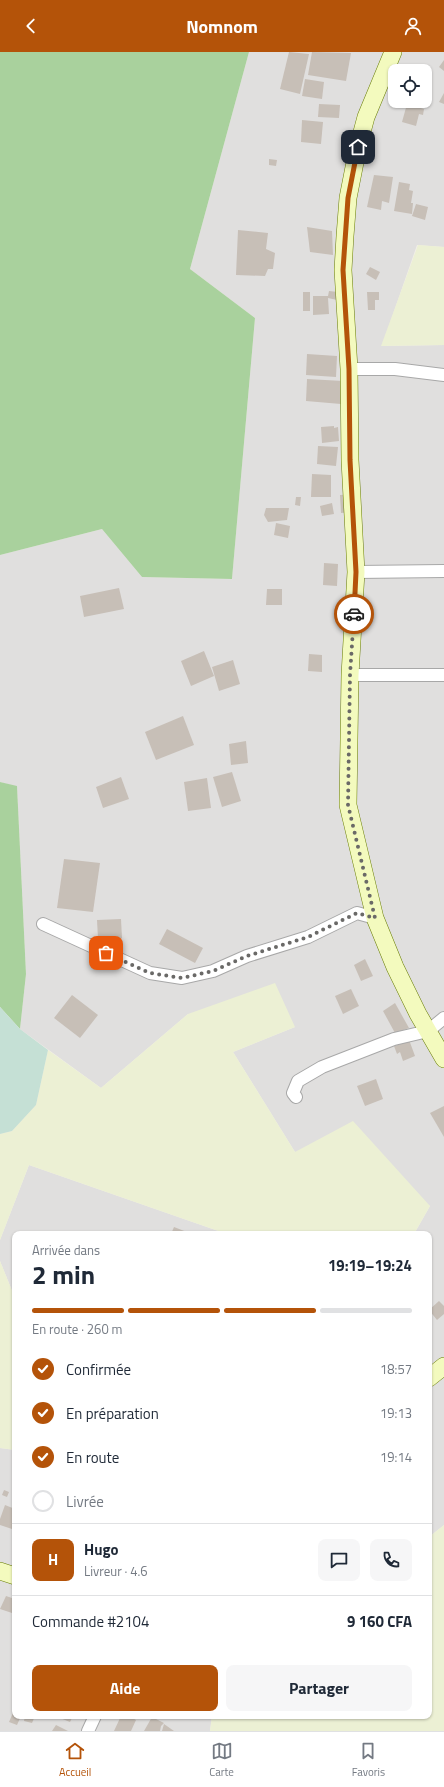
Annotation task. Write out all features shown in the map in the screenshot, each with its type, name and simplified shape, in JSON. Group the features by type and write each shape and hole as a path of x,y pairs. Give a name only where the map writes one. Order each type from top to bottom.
{"street":[{"path":"393,52 366,117 348,198 343,270 349,369 350,460 356,572 350,675 348,805 375,918 395,967 444,1059"},
{"path":"349,369 395,369 444,375"},
{"path":"356,572 444,571"},
{"path":"350,675 444,675"},
{"path":"43,924 150,973 182,978 213,971 247,956 308,937 357,913 375,918"},
{"path":"296,1097 293,1093 298,1081 322,1067 394,1039 428,1031 444,1018"},
{"path":"432,1376 444,1366"},
{"path":"0,1571 12,1575"},
{"path":"88,1731 93,1719"}],"shaded area":[{"path":"249,52 444,52 444,247 417,245 382,346 444,345 444,1525 432,1535 432,1231 416,1231 430,1206 295,1152 233,1052 295,1027 188,1014 101,1088 20,1029 26,974 17,787 0,782 0,555 102,529 142,577 232,579 255,318 190,269"},
{"path":"29,1165 218,1231 12,1231 12,1291 0,1261 0,1240"},
{"path":"0,1448 12,1450 12,1719 212,1719 210,1731 0,1731"}],"green space":[{"path":"0,52 249,52 190,269 255,318 232,579 142,577 102,529 0,555"},
{"path":"418,245 444,247 444,345 381,346"},
{"path":"0,782 17,786 26,974 20,1029 0,1007"},
{"path":"275,983 295,1027 233,1052 295,1152 353,1121 430,1206 416,1231 218,1231 29,1165 0,1240 0,1134 12,1131 36,1105 48,1050 101,1088 188,1014"},
{"path":"0,1007 20,1029 48,1050 36,1105 12,1131 0,1134"},
{"path":"0,1261 12,1291 12,1450 0,1448"},
{"path":"444,1525 444,1731 210,1731 212,1719 432,1719 432,1535"}],"building":[{"path":"289,52 309,54 300,94 280,89"},
{"path":"312,52 351,53 346,81 308,75"},
{"path":"444,60 444,71 439,67"},
{"path":"305,79 324,82 322,99 302,96"},
{"path":"444,93 444,104 439,102"},
{"path":"319,104 340,105 339,118 318,117"},
{"path":"406,108 424,109 423,115 419,114 416,126 402,122"},
{"path":"302,120 323,122 321,144 301,142"},
{"path":"269,159 277,160 276,166 269,165"},
{"path":"374,175 393,177 389,203 382,201 381,210 367,207"},
{"path":"399,182 410,184 409,190 413,191 411,203 413,203 412,214 394,211"},
{"path":"416,204 428,207 425,220 412,216"},
{"path":"307,227 332,231 333,255 310,252"},
{"path":"238,230 268,233 266,249 275,253 273,269 268,269 265,276 236,275"},
{"path":"370,267 380,272 376,280 366,274"},
{"path":"329,291 338,292 337,300 328,298 329,314 313,315 313,296 328,296"},
{"path":"303,292 310,292 310,311 303,311"},
{"path":"367,292 379,292 379,300 375,300 375,310 368,310"},
{"path":"307,354 337,356 336,377 306,375"},
{"path":"307,379 343,381 341,404 306,401"},
{"path":"334,426 334,428 338,427 339,441 322,443 321,427"},
{"path":"318,446 338,447 336,466 317,464"},
{"path":"312,474 331,475 331,497 311,497"},
{"path":"354,494 354,512 341,513 340,495"},
{"path":"296,497 301,497 300,506 295,505"},
{"path":"332,503 334,514 322,516 320,506"},
{"path":"266,508 289,508 287,520 268,522 264,515"},
{"path":"276,523 290,526 288,538 274,535"},
{"path":"324,563 338,564 337,586 323,585"},
{"path":"119,588 124,609 84,617 80,596"},
{"path":"267,589 282,589 282,605 266,605"},
{"path":"204,651 214,676 191,686 181,661"},
{"path":"309,654 322,655 322,672 308,671"},
{"path":"233,660 240,684 219,691 212,667"},
{"path":"183,716 194,745 156,760 145,732"},
{"path":"246,741 248,763 231,765 229,744"},
{"path":"232,772 241,801 222,807 213,777"},
{"path":"121,777 129,799 103,808 96,787"},
{"path":"207,778 211,808 188,811 184,782"},
{"path":"64,859 100,863 93,912 57,908"},
{"path":"121,919 122,938 98,939 97,920"},
{"path":"167,929 203,948 195,963 159,944"},
{"path":"365,959 373,976 361,981 354,965"},
{"path":"351,989 359,1006 343,1014 335,996"},
{"path":"72,995 98,1015 80,1038 54,1018"},
{"path":"395,1003 409,1028 395,1033 383,1011"},
{"path":"408,1037 415,1056 403,1061 400,1052 397,1054 394,1046 397,1045 395,1042"},
{"path":"376,1079 383,1099 365,1106 357,1086"},
{"path":"444,1106 444,1137 430,1113"},
{"path":"174,1227 184,1231 172,1231"},
{"path":"439,1301 444,1306 444,1314 437,1320 432,1314 432,1307"},
{"path":"4,1490 9,1492 7,1497 2,1495"},
{"path":"5,1505 12,1508 12,1529 0,1525 0,1519"},
{"path":"6,1596 12,1598 12,1613 0,1609"},
{"path":"12,1715 12,1719 20,1719 17,1725 9,1722"},
{"path":"24,1719 34,1719 32,1723 24,1721"},
{"path":"62,1719 72,1719 70,1722"},
{"path":"120,1719 136,1720 131,1731 114,1731"},
{"path":"151,1719 156,1719 164,1723 161,1726 160,1731 144,1731"},
{"path":"164,1724 174,1731 162,1731"},
{"path":"56,1725 68,1731 52,1731"}],"way so far":[{"path":"106,953 150,973 182,978 213,971 247,956 308,937 357,913 375,918 348,805 350,675 354,614"}],"route":[{"path":"354,614 356,572 350,460 349,369 343,270 348,198 358,147"}]}
